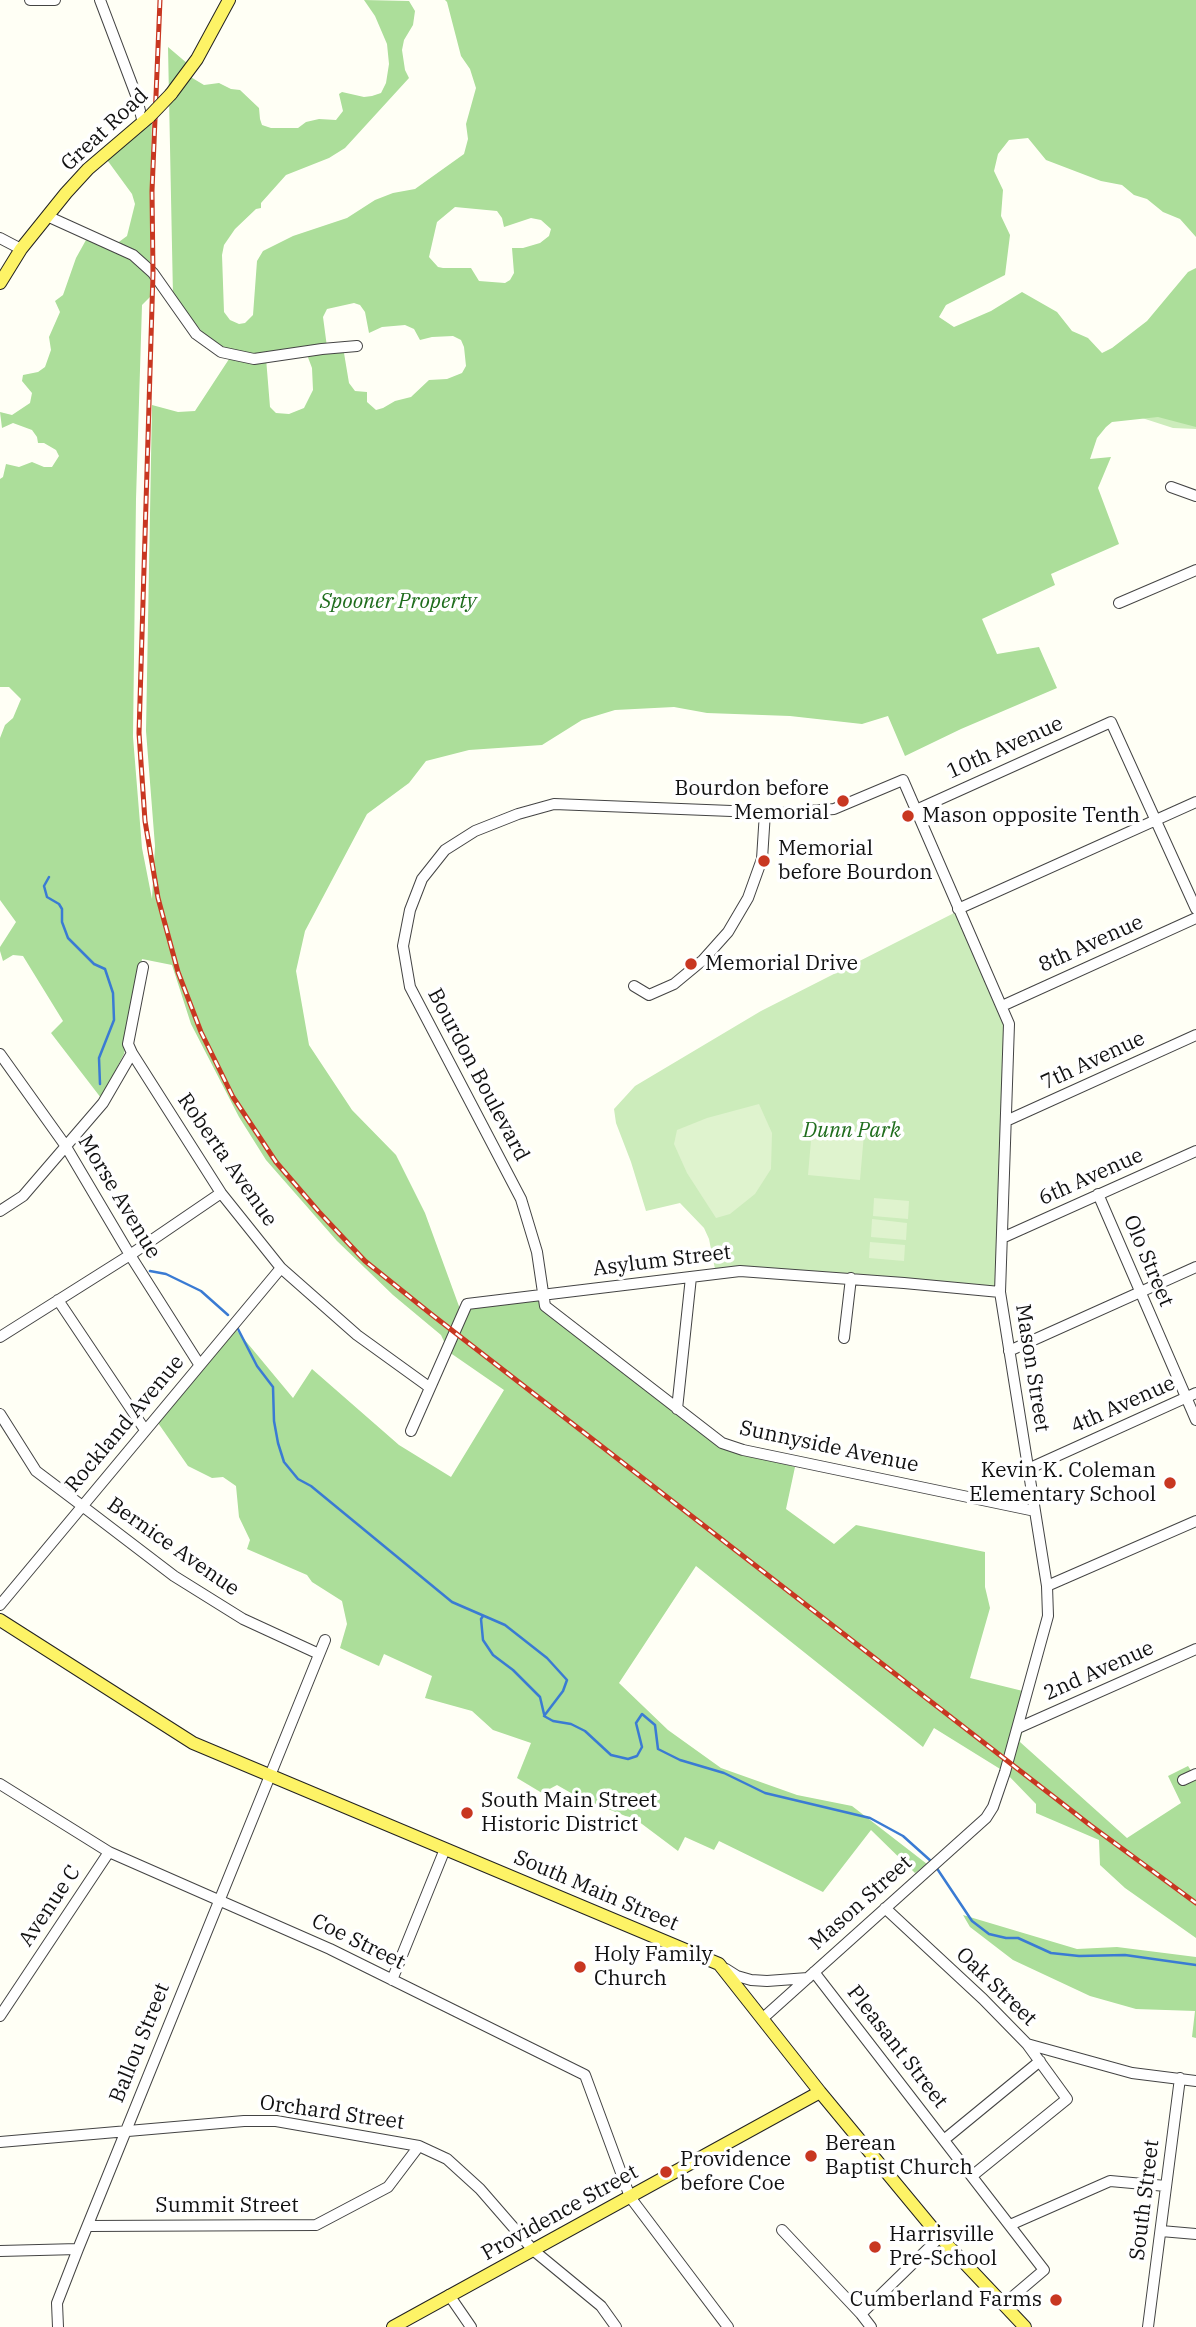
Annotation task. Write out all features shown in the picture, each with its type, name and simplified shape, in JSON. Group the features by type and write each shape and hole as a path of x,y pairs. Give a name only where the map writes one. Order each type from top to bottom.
{"main road":[{"name":"Great Road","path":"0,283 21,249 88,169 146,120 171,94 197,59 229,0"},
{"name":"South Main Street","path":"0,1620 193,1742 719,1964 940,2237 1025,2327"},
{"name":"Providence Street","path":"393,2327 820,2092"}],"street":[{"path":"30,0 55,0"},
{"path":"100,0 146,120"},
{"path":"47,216 133,255 153,273 196,334 221,352 254,359 322,348 357,346"},
{"path":"0,238 21,249"},
{"path":"1171,487 1196,496"},
{"path":"1119,603 1196,570"},
{"name":"10th Avenue","path":"916,810 1111,722 1156,819"},
{"name":"Mason Street","path":"761,2019 986,1818 993,1807 1018,1728 1048,1616 1047,1586 1000,1292 1009,1024 903,780"},
{"name":"Bourdon Boulevard","path":"543,1294 537,1252 521,1199 410,986 403,946 410,911 422,878 445,850 475,831 518,814 554,804 765,812 834,809 903,780"},
{"path":"958,909 1196,802"},
{"path":"634,986 649,995 674,984 703,960 729,932 748,898 762,859 765,812"},
{"path":"1156,819 1196,909"},
{"name":"8th Avenue","path":"1002,1006 1196,918"},
{"path":"0,1211 23,1196 103,1102 132,1053 128,1045 143,967"},
{"name":"7th Avenue","path":"1006,1121 1196,1035"},
{"name":"Roberta Avenue","path":"132,1053 221,1194 281,1268 357,1335 429,1387"},
{"name":"Morse Avenue","path":"0,1054 65,1145 199,1364"},
{"name":"6th Avenue","path":"1002,1238 1196,1151"},
{"path":"0,1337 131,1255 221,1194"},
{"name":"Olo Street","path":"1098,1194 1140,1291 1191,1396 1196,1420"},
{"path":"1009,1351 1196,1266"},
{"name":"Rockland Avenue","path":"0,1605 281,1268"},
{"name":"Asylum Street","path":"411,1431 467,1304 740,1271 1000,1292"},
{"path":"677,1409 691,1277"},
{"path":"844,1338 851,1278"},
{"name":"Sunnyside Avenue","path":"543,1294 545,1306 722,1443 743,1450 1035,1511"},
{"path":"58,1300 145,1430"},
{"name":"4th Avenue","path":"1028,1469 1191,1396"},
{"name":"Bernice Avenue","path":"0,1414 36,1471 81,1506 174,1576 243,1619 318,1654"},
{"path":"1047,1586 1196,1521"},
{"name":"Ballou Street","path":"58,2327 57,2303 325,1640"},
{"name":"2nd Avenue","path":"1018,1728 1196,1648"},
{"path":"1182,1780 1196,1774"},
{"name":"Coe Street","path":"0,1784 109,1852 278,1925 585,2076 631,2197 728,2327"},
{"path":"392,1980 445,1849"},
{"name":"Avenue C","path":"0,2016 109,1852"},
{"name":"Oak Street","path":"885,1908 1027,2044 1132,2073 1196,2081"},
{"name":"Mason Street","path":"719,1964 737,1976 751,1980 767,1981 811,1975"},
{"name":"Pleasant Street","path":"811,1975 945,2139 1044,2270 1004,2304"},
{"path":"0,1992 9,2001"},
{"path":"972,2176 1067,2099 1027,2044"},
{"path":"945,2139 1040,2061"},
{"name":"South Street","path":"1148,2327 1180,2078"},
{"name":"Orchard Street","path":"0,2142 244,2121 276,2121 419,2146 447,2160 472,2182 533,2250 601,2306 616,2327"},
{"name":"Summit Street","path":"88,2226 316,2225 388,2187 419,2146"},
{"path":"1010,2225 1110,2181 1166,2186"},
{"path":"782,2230 871,2327"},
{"path":"1161,2231 1196,2234"},
{"path":"861,2314 940,2237"},
{"path":"0,2251 78,2249"},
{"path":"449,2295 471,2327"}],"green space":[{"name":"Spooner Property","path":"364,0 409,1 415,11 413,25 404,40 402,50 409,78 345,148 329,158 286,175 261,203 261,208 256,209 235,229 224,245 222,255 224,312 230,320 239,324 245,323 253,315 257,261 263,251 293,236 347,218 375,200 415,189 464,154 468,139 466,124 476,88 470,69 461,56 445,0 1196,0 1196,237 1180,219 1163,212 1147,199 1134,195 1122,185 1101,181 1046,160 1028,138 1009,140 998,154 994,171 1003,190 1001,216 1010,235 1005,275 946,305 939,317 954,327 991,311 1022,292 1057,312 1072,331 1088,338 1102,353 1147,321 1188,272 1196,268 1196,427 1158,417 1112,422 1106,427 1097,438 1090,459 1111,457 1098,488 1119,544 1051,574 1055,585 982,619 997,654 1039,647 1057,688 905,756 888,716 862,724 790,716 707,713 674,707 615,710 582,720 542,745 469,750 426,761 409,783 367,814 305,931 296,971 309,1045 352,1110 396,1155 425,1213 464,1320 473,1302 542,1293 544,1307 725,1446 795,1467 786,1509 834,1544 856,1525 985,1552 985,1587 990,1608 970,1678 1031,1693 1020,1742 1127,1838 1181,1803 1168,1776 1188,1766 1196,1775 1196,1938 1125,1888 1100,1865 1099,1840 1036,1813 1036,1804 1005,1772 934,1728 923,1747 696,1566 619,1683 668,1730 721,1768 797,1795 852,1806 927,1864 915,1873 871,1830 823,1892 719,1841 714,1850 685,1837 678,1851 638,1821 578,1797 557,1785 542,1793 517,1778 531,1743 493,1730 472,1711 425,1698 432,1676 384,1654 379,1666 340,1648 347,1624 342,1601 312,1582 307,1575 247,1549 250,1540 239,1517 236,1486 223,1477 212,1478 188,1466 156,1420 234,1327 293,1398 312,1369 399,1445 451,1477 504,1390 449,1352 441,1335 393,1295 337,1241 266,1160 239,1117 191,1024 172,965 142,959 124,1054 101,1098 51,1033 63,1021 23,956 13,955 3,961 0,951 16,922 0,900 0,738 21,699 9,687 0,687 0,479 6,464 19,467 32,462 52,467 59,456 56,450 44,443 38,443 32,430 13,423 2,428 0,412 12,415 30,403 32,393 22,381 23,375 38,372 45,367 51,350 49,337 60,312 55,301 63,295 76,258 86,240 112,247 127,236 135,204 132,194 102,153 152,112 150,297 142,305 136,499 133,737 142,848 152,899 155,846 146,731 152,405 178,412 195,411 231,356 212,344 173,296 168,47 188,64 184,73 204,85 219,83 240,90 259,108 262,125 271,128 298,128 306,122 319,119 336,120 343,111 339,94 342,92 364,97 381,93 386,83 389,64 387,44 375,16","holes":["455,207 497,211 504,227 531,218 541,220 551,229 549,236 540,243 512,248 514,273 510,280 505,283 479,281 471,268 438,267 429,257 437,222","354,303 360,305 365,312 369,333 382,327 405,325 414,329 420,340 453,336 461,340 466,366 462,373 447,379 429,380 411,397 376,410 367,402 367,392 355,391 349,383 343,347 327,347 323,317 327,309","306,352 312,368 313,390 304,408 289,414 276,413 270,407 266,358"]},
{"path":"1196,386 1196,429 1173,428 1139,417"},
{"name":"Dunn Park","path":"958,911 1005,1027 996,1290 716,1274 704,1228 680,1203 646,1211 616,1123 614,1109 635,1086 761,1011"},
{"path":"759,1104 772,1133 771,1169 755,1194 730,1214 716,1218 687,1173 674,1144 677,1130 707,1118"},
{"path":"812,1129 864,1134 860,1180 808,1175"},
{"path":"874,1198 909,1201 908,1219 873,1216"},
{"path":"872,1219 907,1223 906,1240 871,1237"},
{"path":"870,1242 905,1245 904,1261 869,1258"},
{"path":"963,1915 1077,1949 1117,1947 1196,1957 1196,2038 1192,2037 1195,2011 1136,2009 1090,1996 1013,1960 970,1927"}],"waterway":[{"path":"49,877 44,886 47,897 62,909 62,922 68,938 94,964 105,969 113,993 114,1020 99,1058 100,1084"},
{"path":"150,1271 166,1274 201,1291 228,1315"},
{"path":"238,1329 257,1366 273,1387 274,1421 284,1462 298,1479 311,1486 452,1602 505,1625 547,1658 567,1680 563,1691 544,1716 585,1731 611,1755 628,1759 637,1756 642,1747 636,1723 642,1714 655,1725 658,1749 680,1760 724,1773 765,1793 870,1818 903,1836 932,1862"},
{"path":"483,1616 483,1640 493,1655 513,1670 540,1697 544,1714"},
{"path":"936,1867 972,1921 989,1934 1018,1938 1051,1953 1079,1956 1125,1955 1196,1965"}],"railway":[{"path":"160,0 152,191 153,273 139,733 145,821 158,898 178,972 201,1032 233,1097 276,1162 365,1261 1090,1825 1196,1903"}],"place":[{"name":"Bourdon before Memorial","path":"843,801"},
{"name":"Mason opposite Tenth","path":"908,816"},
{"name":"Memorial before Bourdon","path":"764,861"},
{"name":"Memorial Drive","path":"691,964"},
{"name":"Kevin K. Coleman Elementary School","path":"1170,1483"},
{"name":"South Main Street Historic District","path":"467,1813"},
{"name":"Holy Family Church","path":"580,1967"},
{"name":"Berean Baptist Church","path":"811,2156"},
{"name":"Providence before Coe","path":"666,2172"},
{"name":"Harrisville Pre-School","path":"875,2247"},
{"name":"Cumberland Farms","path":"1056,2300"}]}
